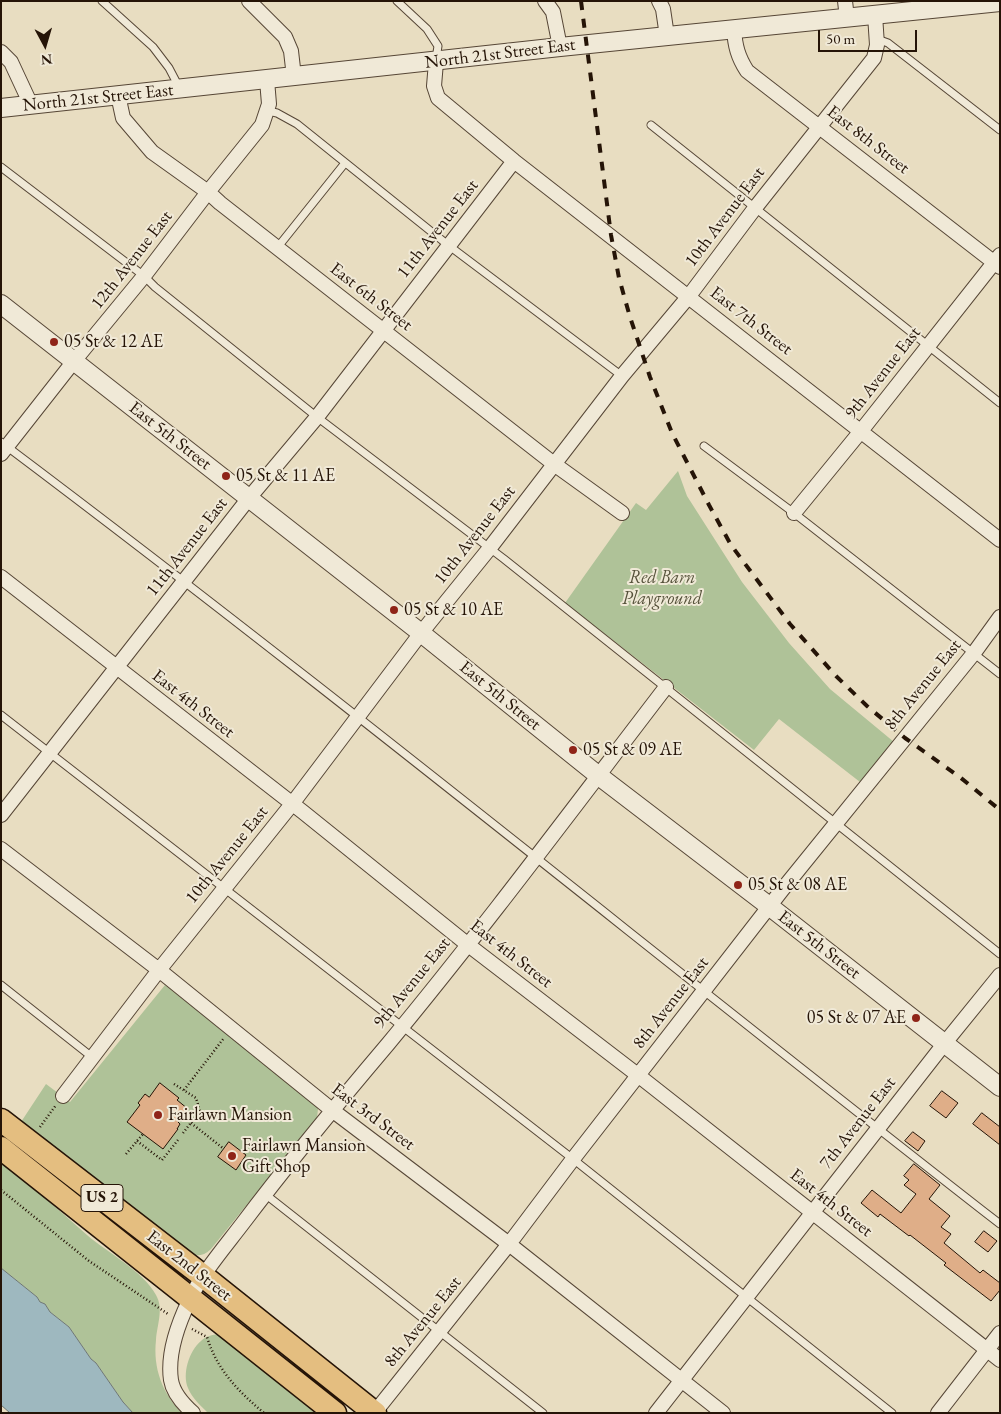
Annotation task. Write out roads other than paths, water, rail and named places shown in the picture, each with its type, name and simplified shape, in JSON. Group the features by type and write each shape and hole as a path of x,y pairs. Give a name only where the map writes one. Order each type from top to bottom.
{"highway":[{"name":"East 2nd Street","path":"1,1120 375,1412"},
{"name":"East 2nd Street","path":"1,1148 335,1413"}],"street":[{"path":"249,1 285,37 291,50 294,77"},
{"path":"545,1 553,12 560,47"},
{"path":"659,1 663,9 667,36"},
{"name":"North 21st Street East","path":"1,108 734,29 846,10 875,15 1000,2"},
{"name":"10th Avenue East","path":"63,1096 159,970 292,804 421,633 489,549 622,376 689,296 755,208 874,58 877,51 875,15"},
{"name":"East 8th Street","path":"734,29 739,59 748,71 998,262"},
{"path":"1,52 11,62 31,105"},
{"name":"East 7th Street","path":"436,62 434,86 438,98 514,161 1000,540"},
{"name":"12th Avenue East","path":"3,447 144,276 208,192 262,126 269,104 267,80"},
{"name":"East 6th Street","path":"118,96 123,118 152,152 208,192 276,248 384,330 554,464 622,513"},
{"name":"11th Avenue East","path":"1,815 249,498 317,417 514,161"},
{"name":"9th Avenue East","path":"794,513 998,262"},
{"name":"East 5th Street","path":"1,304 421,633 599,776 1000,1087"},
{"name":"East 4th Street","path":"1,577 1000,1360"},
{"name":"8th Avenue East","path":"375,1412 509,1244 572,1159 639,1076 769,906 974,653 1000,617"},
{"name":"9th Avenue East","path":"193,1413 180,1400 170,1380 172,1350 180,1321 203,1276 332,1110 467,944 599,776 666,687"},
{"name":"East 3rd Street","path":"1,849 159,970 332,1110 509,1244 723,1413"},
{"name":"7th Avenue East","path":"656,1413 944,1044 1000,976"},
{"path":"938,1413 1000,1333"}],"lane":[{"path":"102,1 153,47 169,68 180,89"},
{"path":"397,1 427,29 438,46 436,62"},
{"path":"877,39 888,43 1000,130"},
{"path":"268,111 283,115 297,124 448,245 622,376"},
{"path":"652,125 1000,403"},
{"path":"276,248 345,163"},
{"path":"1,167 144,276 155,287 317,417 666,687 1000,954"},
{"path":"704,446 794,513 1000,674"},
{"path":"3,447 184,582 1000,1224"},
{"path":"1,715 572,1159 892,1413"},
{"path":"1,985 92,1058"},
{"path":"266,1194 438,1332 543,1413"}],"water":[{"path":"1,1268 37,1297 50,1312 69,1327 133,1413 10,1413 1,1405"}],"railway":[{"path":"581,1 611,235 619,278 650,377 672,433 709,505 731,545 790,624 836,676 867,706 905,738 961,778 1000,810"}],"place":[{"name":"05 St & 12 AE","path":"54,342"},
{"name":"05 St & 11 AE","path":"226,476"},
{"name":"05 St & 10 AE","path":"394,610"},
{"name":"05 St & 09 AE","path":"573,750"},
{"name":"05 St & 08 AE","path":"738,885"},
{"name":"05 St & 07 AE","path":"916,1018"},
{"name":"Fairlawn Mansion","path":"158,1115"},
{"name":"Fairlawn Mansion Gift Shop","path":"232,1156"}],"park label":[{"name":"Red Barn Playground","path":"662,588"}]}
